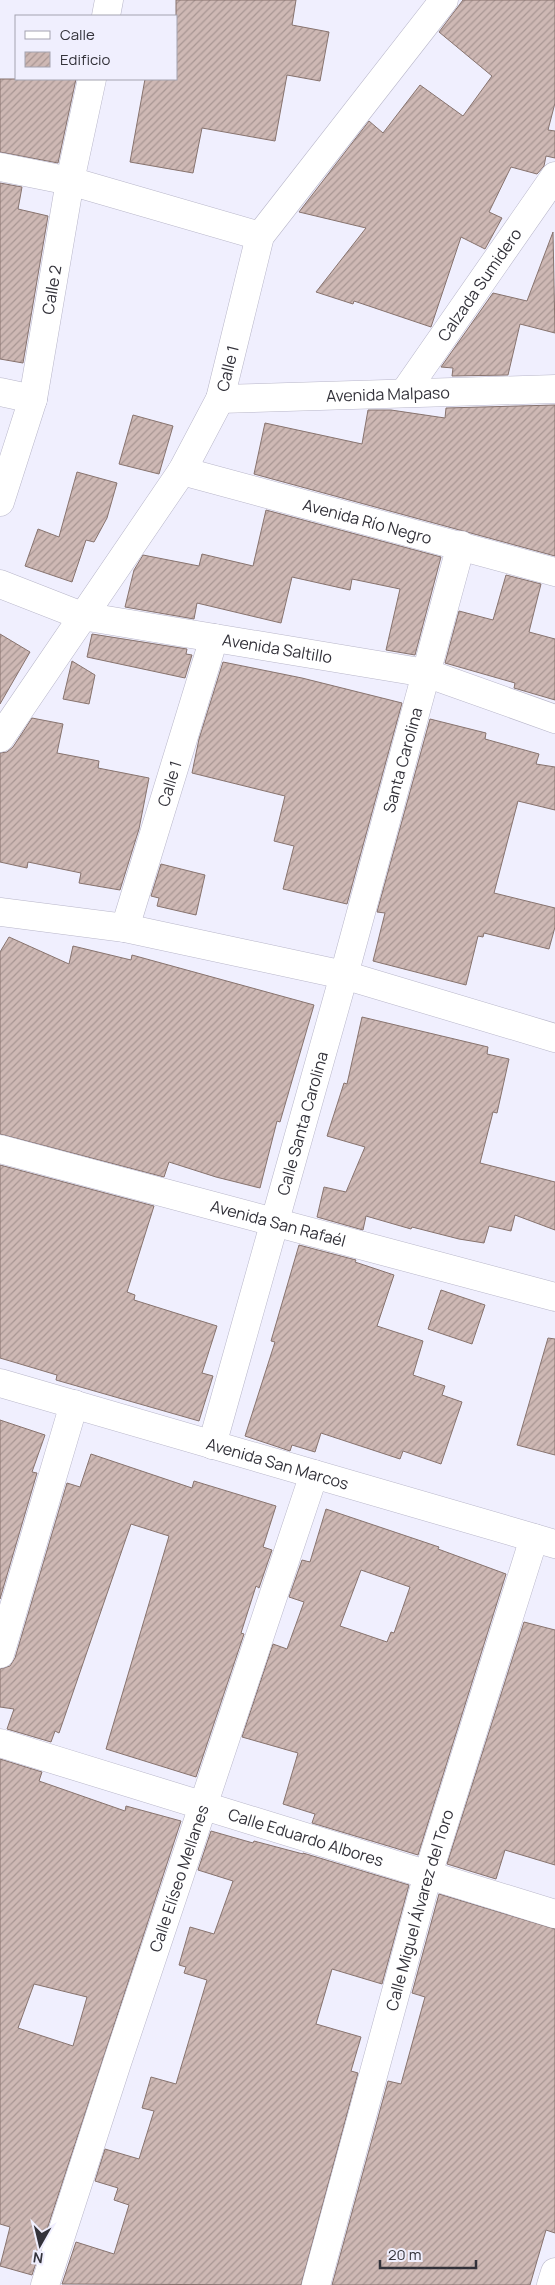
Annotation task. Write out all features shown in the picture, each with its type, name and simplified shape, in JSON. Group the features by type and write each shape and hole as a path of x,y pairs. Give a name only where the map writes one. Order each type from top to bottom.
{"street":[{"path":"106,15 109,0"},
{"name":"Calle 1","path":"0,738 182,471 220,399 260,236 444,0"},
{"name":"Calle 2","path":"0,502 33,399 70,181 92,80"},
{"path":"0,167 70,181 260,236"},
{"name":"Calzada Sumidero","path":"404,393 545,205 555,176"},
{"name":"Avenida Malpaso","path":"220,399 555,389"},
{"path":"0,392 33,399"},
{"name":"Avenida Río Negro","path":"182,471 555,572"},
{"name":"Santa Carolina","path":"344,975 461,545"},
{"name":"Avenida Saltillo","path":"0,584 82,616 426,673 555,719"},
{"name":"Calle 1","path":"125,928 214,638"},
{"path":"0,912 125,928 344,975 555,1038"},
{"name":"Calle Santa Carolina","path":"212,1445 344,975"},
{"name":"Avenida San Rafaél","path":"0,1149 555,1297"},
{"name":"Avenida San Marcos","path":"0,1383 544,1541"},
{"path":"0,1654 74,1404"},
{"name":"Calle Elíseo Mellanes","path":"45,2285 117,2063 314,1474"},
{"name":"Calle Miguel Álvarez del Toro","path":"316,2285 428,1874 544,1541"},
{"name":"Calle Eduardo Albores","path":"0,1743 555,1914"},
{"path":"551,2285 555,2272"}],"building":[{"path":"176,0 296,0 292,25 329,32 320,81 287,75 275,141 202,128 193,173 130,162 145,80 178,80 178,15 176,15"},
{"path":"463,0 555,0 555,103 548,130 555,131 555,158 546,156 544,166 537,174 511,167 489,212 502,218 485,249 461,237 431,327 354,301 353,304 316,292 366,228 299,212 369,121 383,133 420,85 463,116 492,76 439,32"},
{"path":"0,79 76,80 58,163 0,152"},
{"path":"0,183 22,187 18,209 48,216 23,363 0,359"},
{"path":"553,232 555,333 520,324 508,375 452,376 453,368 441,367 493,293 527,301"},
{"path":"555,405 555,556 254,474 265,423 362,444 368,410 391,410 445,418 446,408"},
{"path":"133,415 173,426 159,474 119,464"},
{"path":"77,472 117,483 107,518 94,542 86,540 72,582 25,566 38,529 59,537"},
{"path":"266,510 441,557 415,655 386,650 400,589 352,579 350,590 292,577 281,623 197,603 194,619 125,607 134,570 143,555 199,566 202,554 253,566"},
{"path":"506,575 541,584 529,632 555,639 555,700 514,688 515,683 445,663 459,611 493,620"},
{"path":"0,634 30,652 0,704"},
{"path":"92,634 187,649 186,654 192,655 185,678 87,657"},
{"path":"72,661 95,675 89,704 63,699"},
{"path":"223,662 302,678 402,703 347,904 283,889 294,846 274,841 285,796 192,773 199,739"},
{"path":"32,718 63,724 57,753 99,761 98,768 149,778 139,829 120,890 79,883 81,873 28,862 27,868 0,862 0,753 7,752 13,747"},
{"path":"430,719 486,733 485,739 539,754 536,764 555,767 555,810 518,801 494,893 555,908 555,927 549,949 484,933 483,937 478,936 466,985 373,961 385,913 377,912"},
{"path":"161,864 205,875 196,915 157,906 159,898 151,896"},
{"path":"9,937 69,964 73,946 131,960 132,955 314,1005 280,1122 277,1121 260,1188 216,1177 169,1162 164,1177 0,1134 0,952"},
{"path":"362,1017 488,1047 487,1054 509,1059 497,1113 493,1112 480,1163 555,1182 555,1230 515,1215 511,1231 489,1226 484,1243 459,1239 412,1227 411,1229 366,1216 363,1230 317,1217 324,1187 346,1192 365,1147 327,1136 344,1083 347,1084"},
{"path":"0,1165 154,1206 127,1292 135,1295 134,1300 217,1326 202,1373 213,1376 199,1421 56,1380 57,1375 0,1358"},
{"path":"299,1245 356,1260 355,1262 394,1275 377,1326 423,1341 413,1375 445,1386 442,1395 462,1402 441,1464 403,1451 400,1459 321,1433 315,1452 292,1445 290,1451 245,1436 275,1342 271,1341"},
{"path":"441,1290 485,1305 472,1344 428,1329"},
{"path":"548,1338 555,1339 555,1455 517,1445"},
{"path":"0,1420 45,1435 32,1472 37,1473 0,1599"},
{"path":"91,1454 192,1488 194,1481 276,1506 263,1547 272,1550 259,1588 256,1586 241,1633 244,1634 196,1777 106,1749 169,1536 131,1524 59,1733 55,1731 51,1742 7,1729 14,1709 0,1707 0,1669 10,1666 15,1658 67,1483 80,1487"},
{"path":"326,1509 439,1547 438,1549 506,1574 418,1855 312,1823 315,1814 283,1804 298,1753 242,1737 273,1644 287,1649 304,1602 289,1597 302,1560 310,1562","holes":["361,1570 410,1587 394,1633 391,1632 387,1642 340,1626"]},
{"path":"524,1622 555,1630 555,1865 505,1850 496,1879 447,1864"},
{"path":"0,1759 42,1772 39,1781 125,1811 126,1806 181,1821 32,2275 0,2266 10,2227 0,2224","holes":["34,1984 87,1997 73,2046 18,2028"]},
{"path":"211,1831 253,1843 254,1841 303,1853 409,1885 382,1984 332,1969 316,2024 361,2037 351,2071 358,2073 301,2285 62,2284 76,2242 114,2254 129,2205 114,2200 118,2188 95,2181 105,2149 139,2159 154,2111 142,2108 151,2077 176,2084 207,1980 184,1973 186,1967 179,1965 190,1927 214,1934 233,1881 198,1870"},
{"path":"439,1894 555,1929 555,2233 546,2230 530,2285 332,2285 388,2081 401,2084 425,1997 412,1993"}]}
